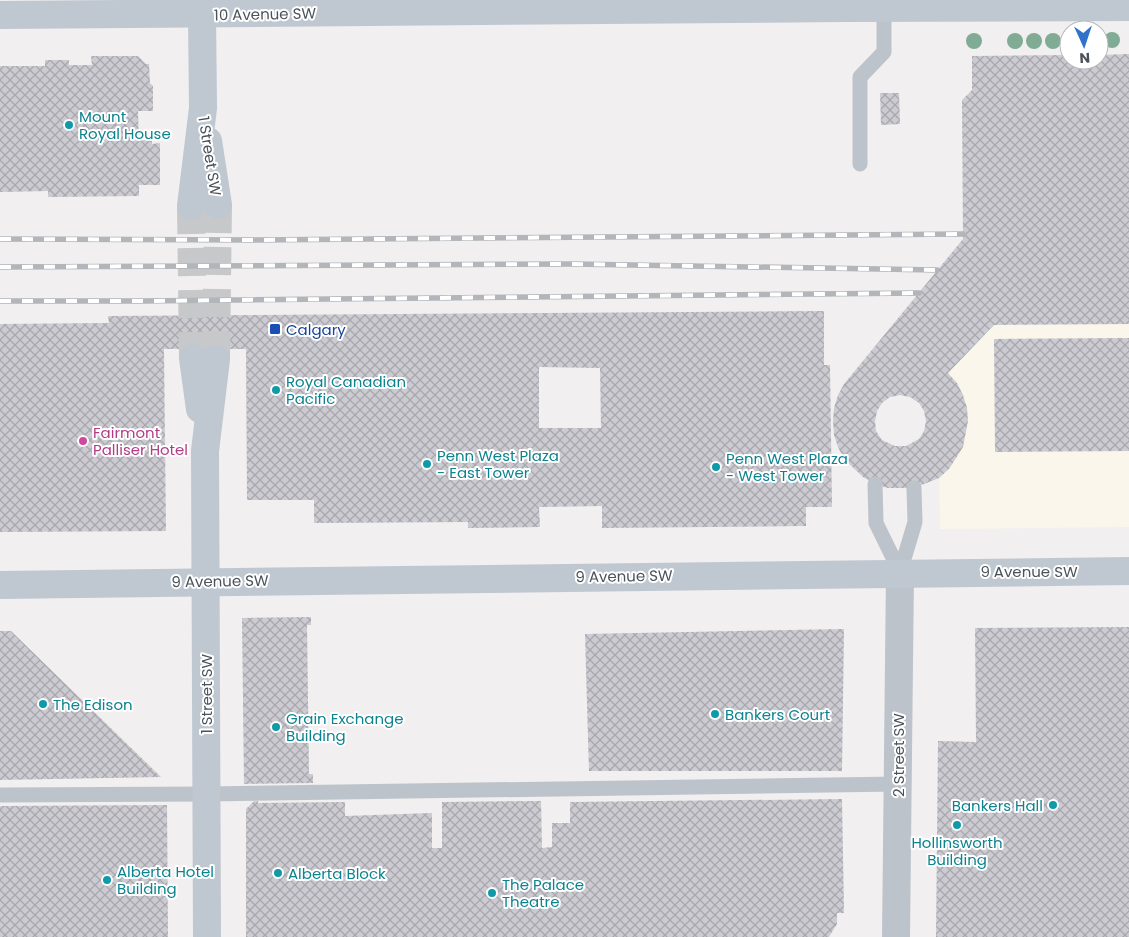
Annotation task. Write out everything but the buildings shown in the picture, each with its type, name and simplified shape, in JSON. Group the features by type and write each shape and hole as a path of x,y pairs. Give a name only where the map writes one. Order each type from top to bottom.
{"street":[{"name":"10 Avenue SW","path":"0,15 202,5 884,4 935,9 1129,8"},
{"name":"1 Street SW","path":"191,206 202,108 202,5"},
{"name":"1 Street SW","path":"202,108 218,205"},
{"name":"1 Street SW","path":"204,358 208,937"},
{"name":"9 Avenue SW","path":"0,585 1129,570"},
{"name":"2 Street SW","path":"896,937 900,572"}],"lane":[{"path":"860,164 860,77 884,52 884,4"},
{"path":"875,484 876,523 900,572"},
{"path":"900,572 915,522 914,488"},
{"path":"0,795 206,794 898,784"}],"shaded area":[{"path":"1129,324 1129,527 940,529 938,325"}],"tunnel":[{"path":"216,359 218,205"},
{"path":"191,206 193,358"}],"railway":[{"path":"0,239 255,240 963,234"},
{"path":"0,267 573,264 937,270"},
{"path":"0,301 919,293"}],"place":[{"name":"Mount Royal House","path":"69,125"},
{"name":"Calgary","path":"275,329"},
{"name":"Royal Canadian Pacific","path":"276,390"},
{"name":"Fairmont Palliser Hotel","path":"83,441"},
{"name":"Penn West Plaza - East Tower","path":"427,464"},
{"name":"Penn West Plaza - West Tower","path":"716,467"},
{"name":"The Edison","path":"43,704"},
{"name":"Bankers Court","path":"715,714"},
{"name":"Grain Exchange Building","path":"276,727"},
{"name":"Bankers Hall","path":"1053,805"},
{"name":"Hollinsworth Building","path":"957,825"},
{"name":"Alberta Block","path":"278,873"},
{"name":"Alberta Hotel Building","path":"107,880"},
{"name":"The Palace Theatre","path":"492,893"}]}
